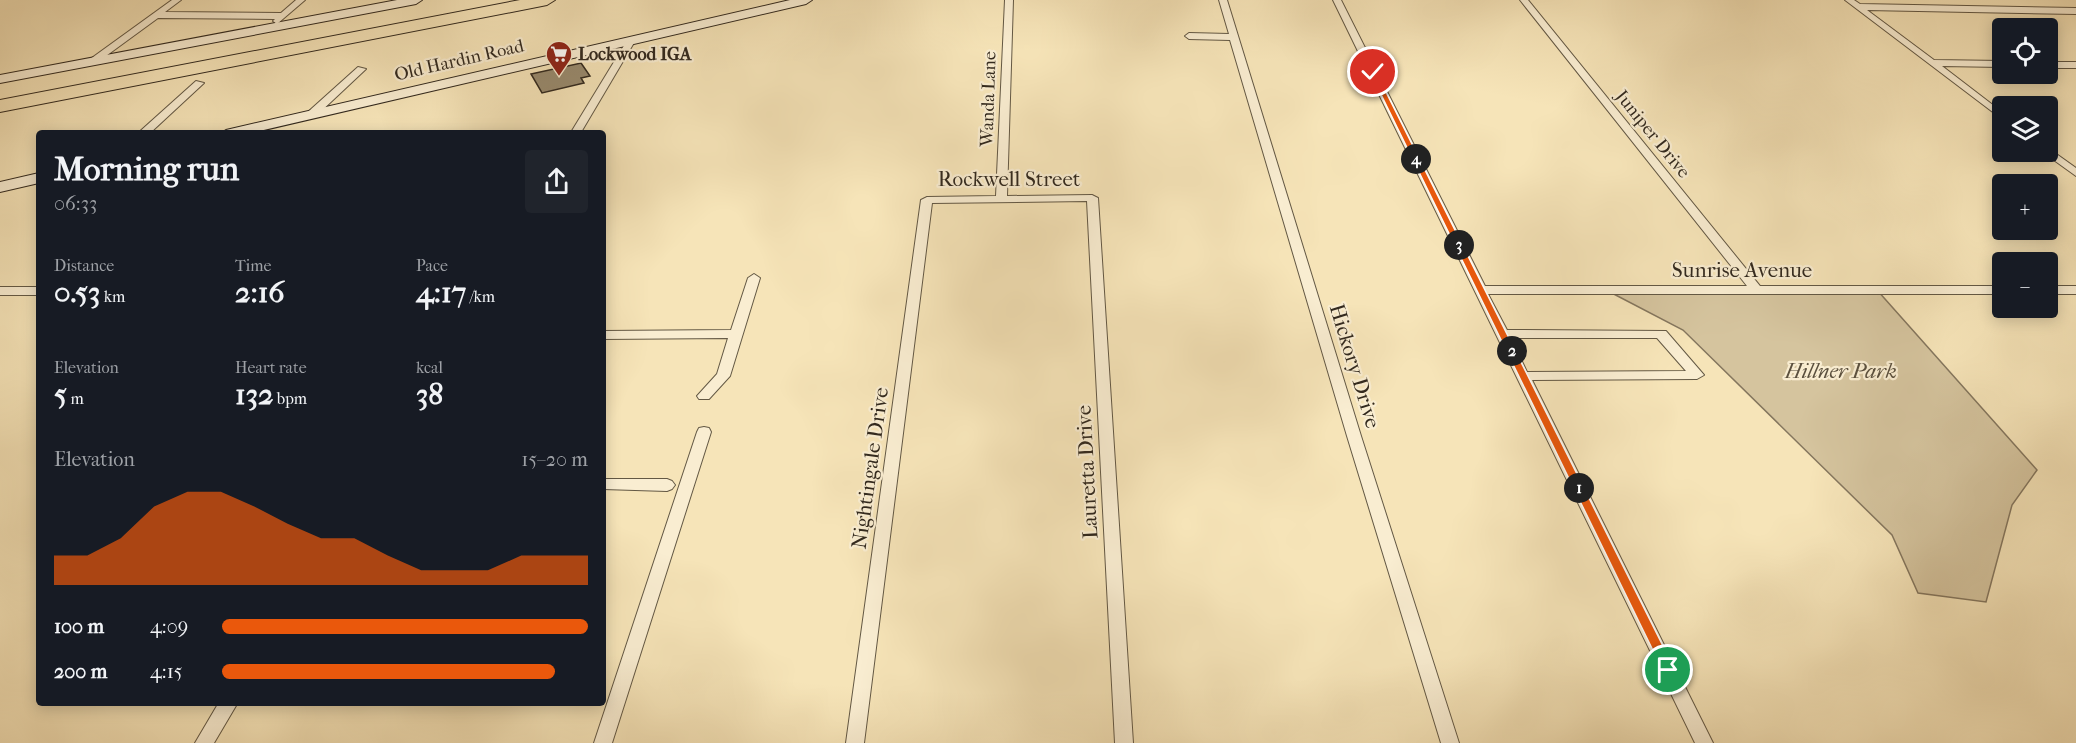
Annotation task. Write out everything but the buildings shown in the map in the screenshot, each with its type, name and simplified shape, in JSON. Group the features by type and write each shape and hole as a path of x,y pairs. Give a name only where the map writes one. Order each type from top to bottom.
{"highway":[{"path":"0,92 482,0"},
{"path":"0,106 547,0"}],"main road":[{"path":"0,79 416,0"},
{"name":"Old Hardin Road","path":"243,130 806,0"},
{"path":"0,187 36,179"}],"street":[{"path":"92,62 177,0"},
{"path":"269,28 301,0"},
{"name":"Wanda Lane","path":"1001,199 1009,0"},
{"name":"Hickory Drive","path":"1223,0 1354,436 1450,743"},
{"path":"1337,0 1504,334 1704,743"},
{"name":"Juniper Drive","path":"1524,0 1755,289"},
{"path":"1849,0 1992,108"},
{"path":"1859,8 2076,10"},
{"path":"157,15 283,16"},
{"path":"1189,36 1234,37"},
{"path":"577,130 631,41"},
{"path":"1933,63 1992,64"},
{"path":"2058,65 2076,65"},
{"path":"313,113 361,69"},
{"path":"146,130 199,83"},
{"path":"2058,158 2076,172"},
{"name":"Rockwell Street","path":"927,200 1092,198"},
{"name":"Lauretta Drive","path":"1092,198 1124,743"},
{"name":"Nightingale Drive","path":"855,743 927,200"},
{"path":"705,396 723,376 753,278"},
{"name":"Sunrise Avenue","path":"1482,290 1992,290"},
{"path":"2058,290 2076,290"},
{"path":"0,291 36,291"},
{"path":"606,335 736,334"},
{"path":"1504,334 1661,334 1697,375 1524,376"},
{"path":"603,743 704,432"},
{"path":"606,484 667,485"},
{"path":"204,743 227,706"}],"green space":[{"name":"Hillner Park","path":"1606,290 1877,290 2037,470 2012,505 1986,602 1918,593 1892,535 1683,330"}],"place":[{"name":"Lockwood IGA","path":"559,77"}],"route":[{"path":"1373,72 1668,670"}]}
